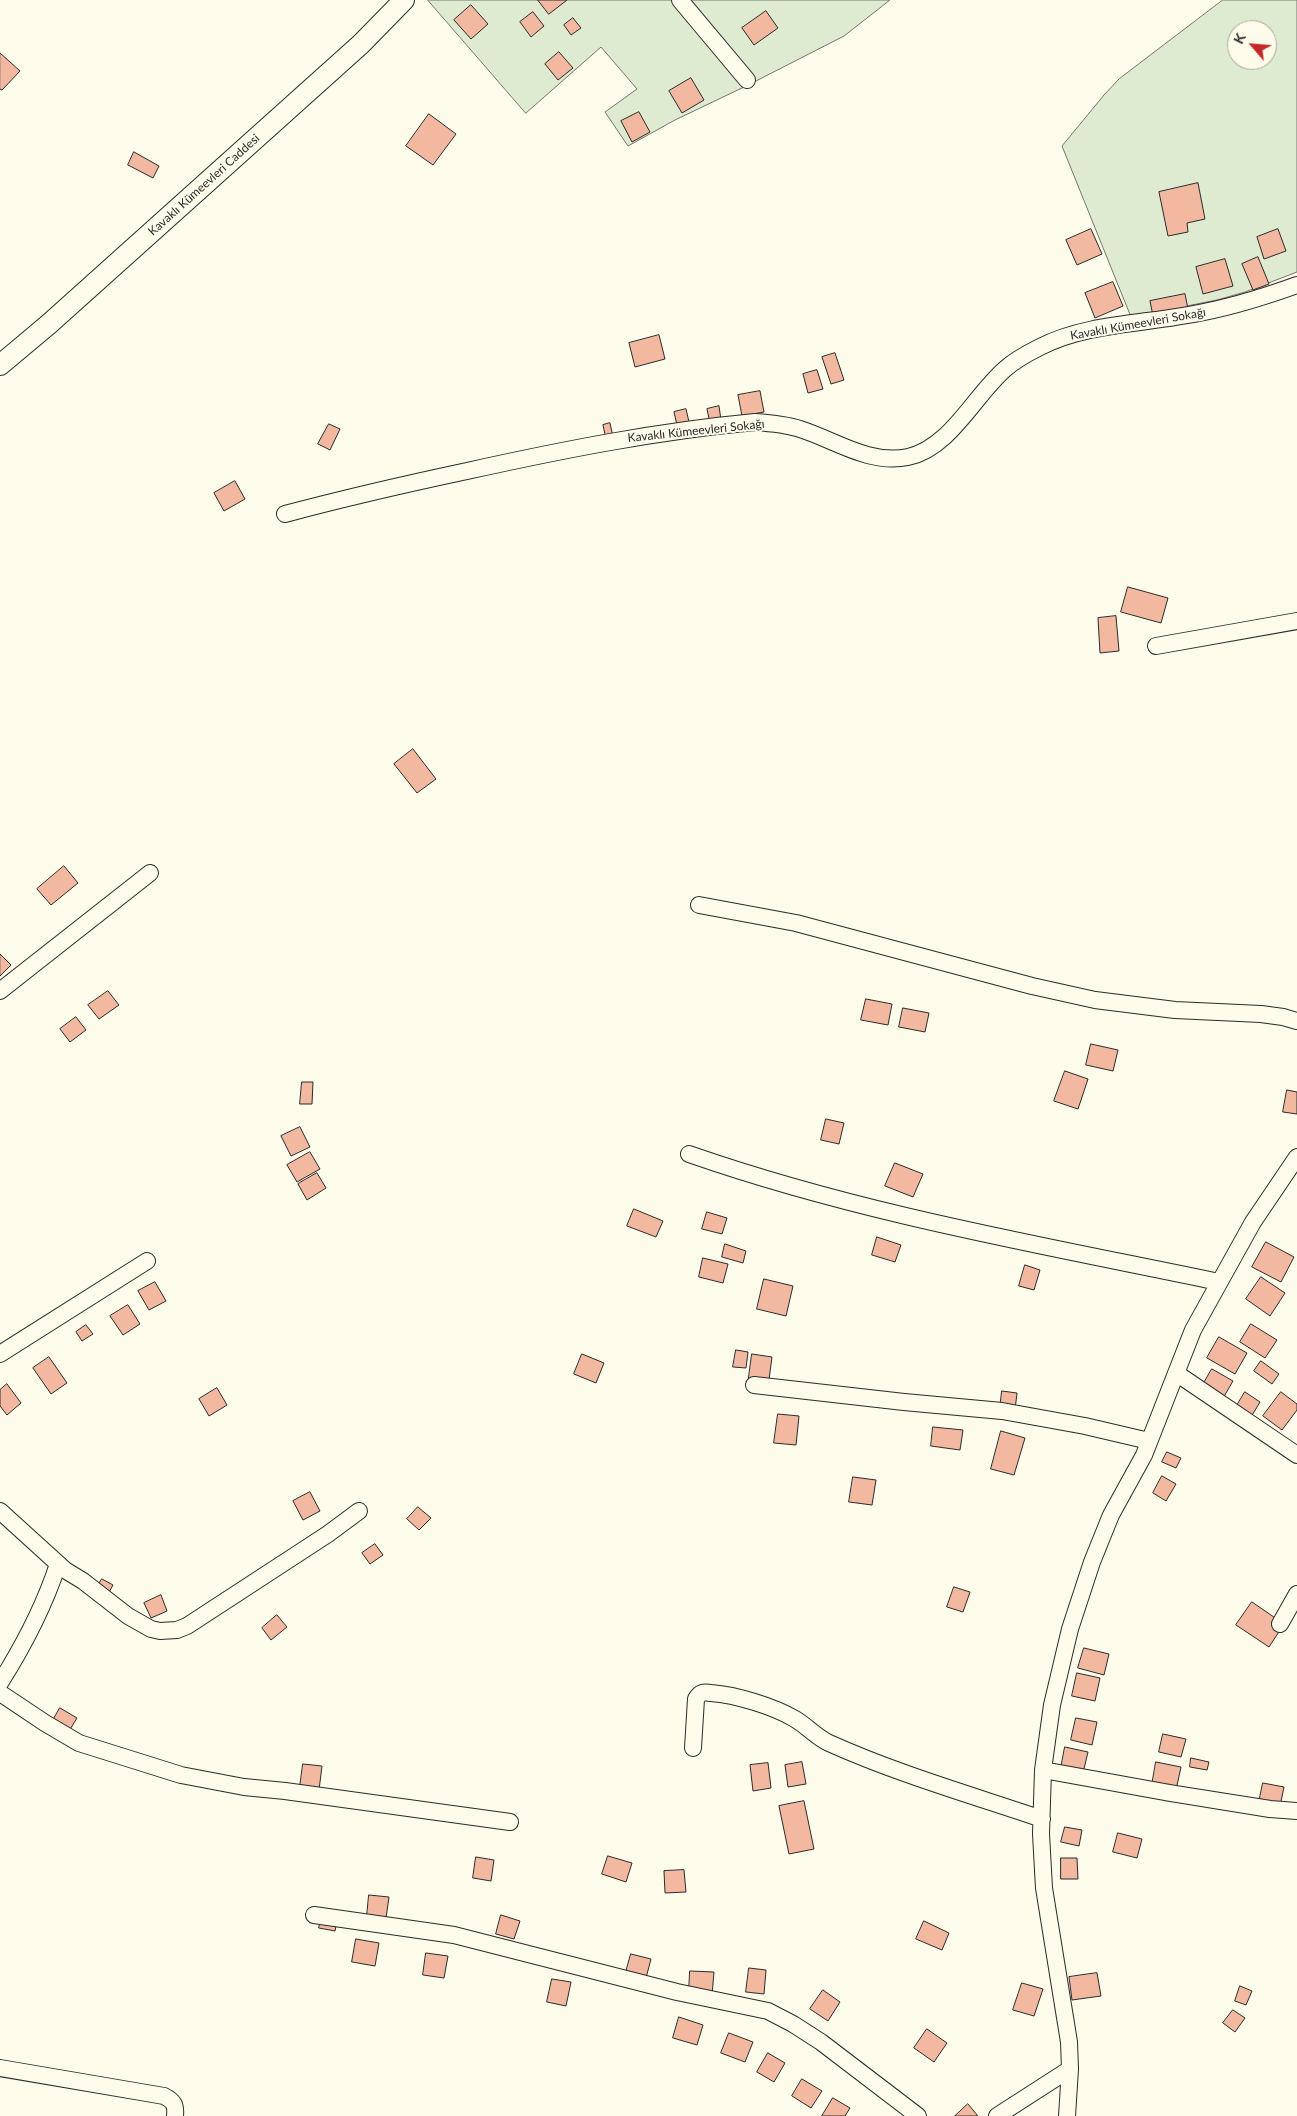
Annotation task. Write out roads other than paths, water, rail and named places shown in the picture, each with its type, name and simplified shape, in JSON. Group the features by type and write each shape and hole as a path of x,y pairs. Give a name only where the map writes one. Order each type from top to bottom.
{"street":[{"name":"Kavaklı Kümeevleri Caddesi","path":"0,365 50,324 361,44 404,0"},
{"path":"680,0 747,80"},
{"name":"Kavaklı Kümeevleri Sokağı","path":"285,514 355,495 616,440 755,422 798,428 878,458 908,457 930,449 960,420 1005,369 1042,345 1084,332 1228,307 1297,284"},
{"path":"1156,646 1297,621"},
{"path":"0,991 150,873"},
{"path":"699,905 796,923 1006,979 1095,1000 1174,1010 1240,1012 1283,1017 1297,1021"},
{"path":"690,1154 802,1190 902,1216 1219,1282"},
{"path":"1067,2116 1070,2069 1066,2021 1044,1888 1043,1770 1052,1705 1075,1614 1092,1562 1111,1515 1149,1441 1193,1330 1253,1222 1297,1157"},
{"path":"0,1354 147,1261"},
{"path":"1176,1373 1297,1455"},
{"path":"754,1385 1002,1411 1085,1426 1149,1441"},
{"path":"0,1511 58,1564 134,1620 160,1631 177,1630 187,1626 311,1545 359,1511"},
{"path":"0,1683 41,1611 58,1564"},
{"path":"1280,1624 1297,1594"},
{"path":"693,1748 696,1699 703,1692 716,1693 783,1713 819,1738 848,1751 938,1785 1042,1819"},
{"path":"0,1693 79,1743 181,1775 244,1787 510,1822"},
{"path":"1043,1770 1170,1794 1270,1809 1297,1811"},
{"path":"314,1915 461,1937 677,1992 768,2011 821,2042 918,2116"},
{"path":"0,2068 164,2096 172,2100 176,2106 175,2116"},
{"path":"997,2116 1070,2069"}]}
